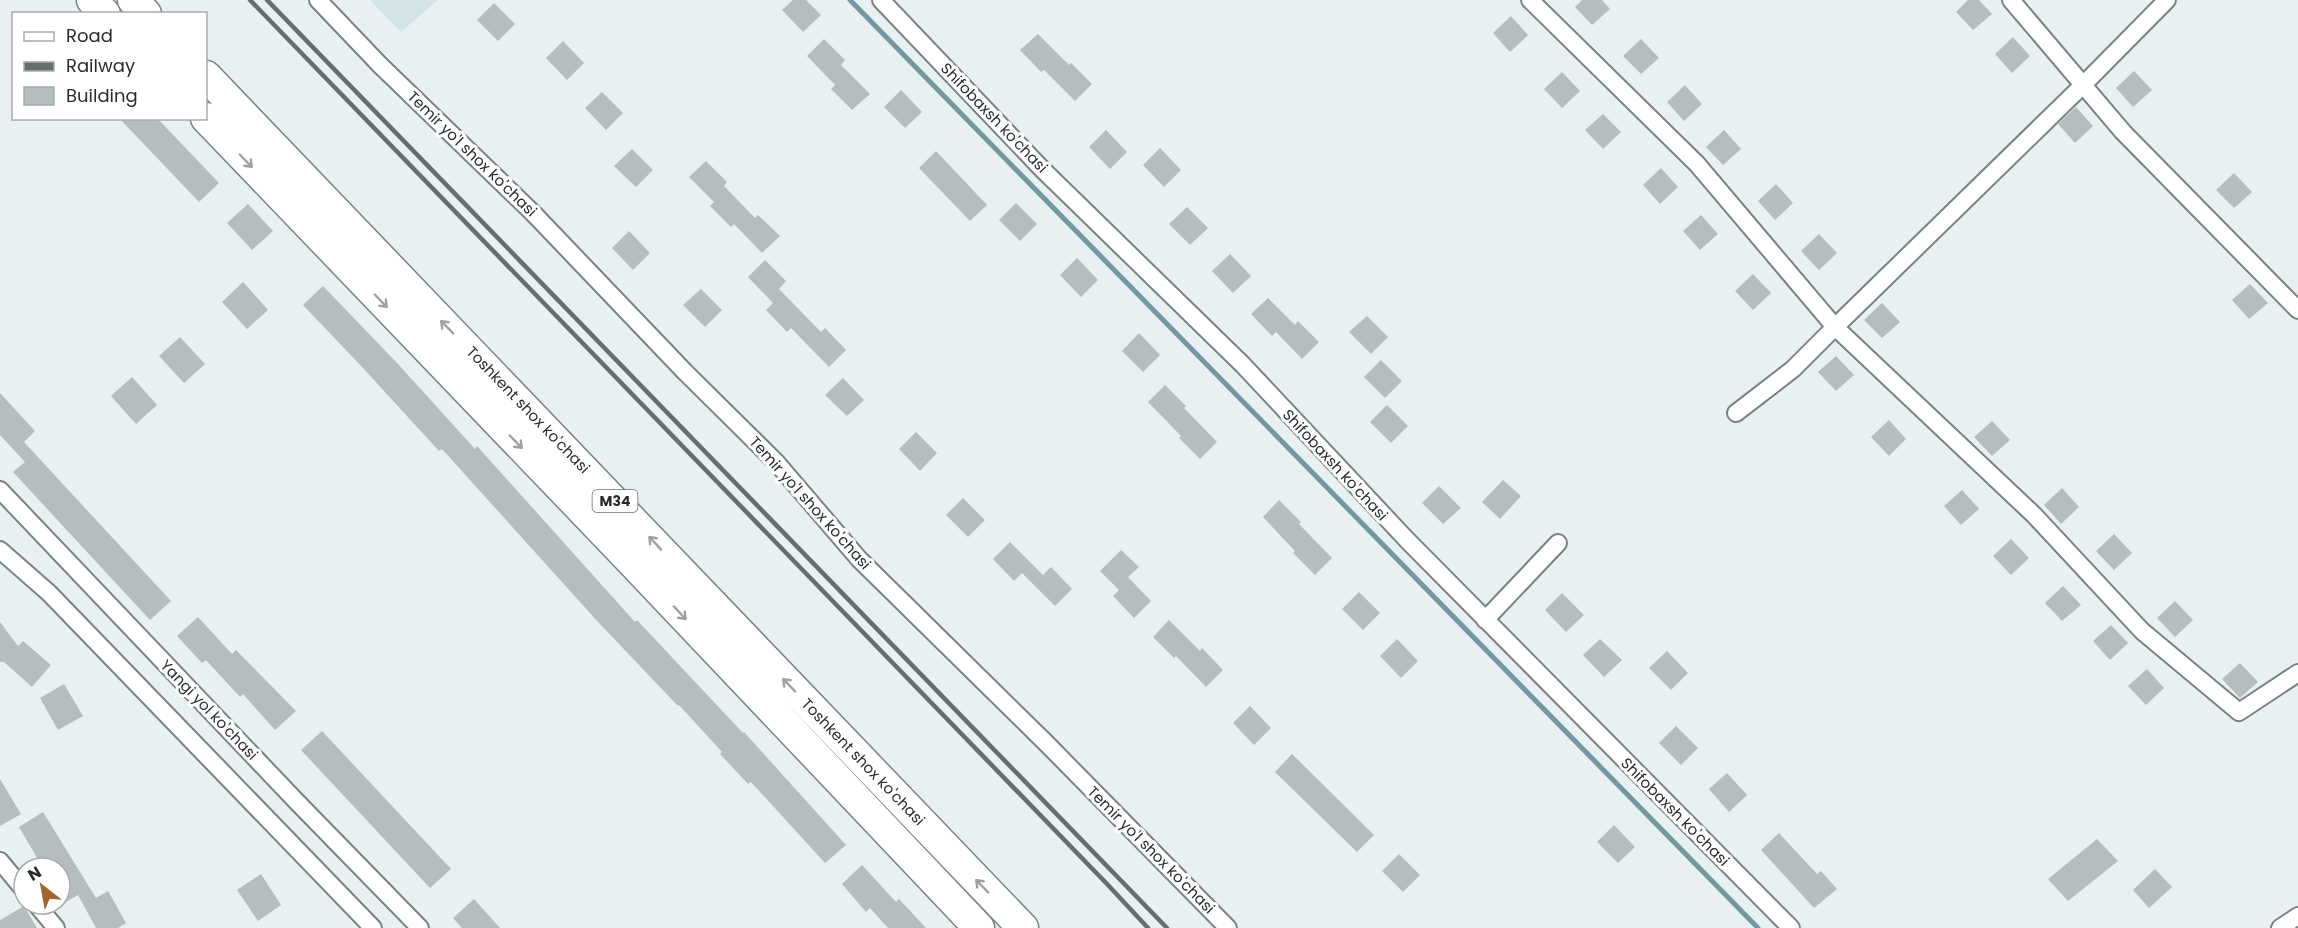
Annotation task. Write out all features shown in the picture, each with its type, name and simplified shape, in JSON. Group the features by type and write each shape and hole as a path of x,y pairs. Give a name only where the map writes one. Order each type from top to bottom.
{"highway":[{"path":"92,0 103,12"},
{"path":"133,0 144,12"},
{"name":"Toshkent shox ko'chasi","path":"207,77 1023,928"},
{"name":"Toshkent shox ko'chasi","path":"207,119 979,928"}],"street":[{"name":"Temir yo'l shox ko'chasi","path":"318,0 380,65 533,213 685,372 776,462 859,559 1228,928"},
{"name":"Shifobaxsh ko'chasi","path":"881,0 1042,169 1243,365 1328,458 1485,620 1791,928"},
{"path":"1530,0 1697,164 1834,327 2034,515 2142,631 2239,712 2298,673"},
{"path":"2011,0 2123,132 2298,310"},
{"path":"1736,413 1792,369 2167,0"},
{"name":"Yangi yol ko'chasi","path":"0,490 298,804 420,928"},
{"path":"1485,620 1558,543"},
{"path":"0,550 49,593 373,928"},
{"path":"0,861 12,876"},
{"path":"46,916 56,928"},
{"path":"2280,928 2298,916"}],"shaded area":[{"path":"370,0 438,0 401,32"}],"building":[{"path":"793,0 806,0 821,15 803,32 782,10"},
{"path":"1582,0 1602,0 1610,9 1592,25 1575,7"},
{"path":"1968,0 1979,0 1992,14 1973,30 1956,12"},
{"path":"494,3 515,24 498,41 477,20"},
{"path":"1511,16 1528,35 1510,52 1493,33"},
{"path":"1038,34 1092,84 1075,101 1044,70 1041,72 1020,50"},
{"path":"2013,37 2030,56 2012,73 1995,54"},
{"path":"824,39 845,60 841,65 870,94 852,110 831,89 835,85 807,56"},
{"path":"1641,39 1659,58 1641,74 1623,56"},
{"path":"563,41 584,63 567,80 546,58"},
{"path":"2134,71 2152,90 2133,107 2116,88"},
{"path":"1562,72 1580,91 1562,108 1544,89"},
{"path":"1685,85 1702,104 1684,121 1667,102"},
{"path":"901,90 922,112 905,128 884,107"},
{"path":"602,92 623,113 606,130 585,108"},
{"path":"2076,107 2093,126 2075,143 2058,124"},
{"path":"1603,114 1621,132 1603,149 1585,130"},
{"path":"121,120 159,120 219,183 199,202"},
{"path":"1106,130 1127,152 1110,169 1089,147"},
{"path":"1724,130 1741,149 1723,165 1706,147"},
{"path":"1160,148 1181,170 1164,187 1143,165"},
{"path":"632,149 653,170 636,187 614,166"},
{"path":"936,151 987,205 970,221 919,168"},
{"path":"706,161 727,182 724,186 755,218 758,215 780,236 762,253 734,224 731,227 710,206 714,202 689,177"},
{"path":"1661,168 1678,187 1660,204 1643,185"},
{"path":"2234,173 2252,192 2234,208 2216,190"},
{"path":"1776,184 1793,203 1775,220 1758,201"},
{"path":"1016,203 1037,224 1020,241 999,220"},
{"path":"248,204 273,231 252,250 227,223"},
{"path":"1187,207 1208,228 1190,245 1169,224"},
{"path":"1701,215 1718,234 1700,250 1683,231"},
{"path":"629,231 650,253 633,270 612,248"},
{"path":"1819,234 1837,253 1819,270 1801,251"},
{"path":"1230,254 1251,276 1233,293 1212,271"},
{"path":"1077,258 1098,280 1081,297 1060,275"},
{"path":"765,260 786,281 779,289 821,332 825,328 846,350 829,367 791,328 787,332 766,310 773,303 748,277"},
{"path":"1753,274 1771,293 1753,310 1735,291"},
{"path":"243,282 268,310 247,329 222,302"},
{"path":"2250,284 2268,303 2249,319 2232,300"},
{"path":"323,286 475,449 477,446 635,622 637,620 744,732 846,845 825,863 751,782 748,784 720,754 722,752 599,623 442,449 439,451 303,305"},
{"path":"701,289 722,310 705,327 683,305"},
{"path":"1268,298 1295,325 1298,321 1319,342 1302,359 1276,332 1272,336 1251,314"},
{"path":"1882,303 1900,322 1882,338 1864,320"},
{"path":"1367,316 1388,337 1371,354 1349,332"},
{"path":"1139,333 1160,355 1143,372 1122,351"},
{"path":"180,337 205,364 184,383 159,356"},
{"path":"1836,356 1854,375 1836,391 1818,372"},
{"path":"1381,360 1402,381 1385,398 1364,377"},
{"path":"132,377 157,405 136,424 111,396"},
{"path":"843,378 864,400 847,416 825,395"},
{"path":"1165,385 1217,442 1200,459 1148,402"},
{"path":"0,393 35,431 24,442 171,601 150,620 13,472 25,462 0,435"},
{"path":"1387,405 1408,426 1391,443 1370,422"},
{"path":"1889,420 1906,439 1889,456 1871,437"},
{"path":"1992,421 2010,440 1992,456 1974,437"},
{"path":"916,432 937,453 920,471 899,449"},
{"path":"1503,480 1521,496 1500,519 1482,502"},
{"path":"1439,486 1461,508 1443,524 1422,503"},
{"path":"2062,488 2079,507 2061,524 2044,505"},
{"path":"1962,490 1979,509 1961,525 1944,506"},
{"path":"963,498 985,520 968,537 946,515"},
{"path":"1279,500 1332,558 1315,575 1263,517"},
{"path":"2114,534 2132,553 2114,570 2096,551"},
{"path":"2011,539 2029,558 2011,575 1993,556"},
{"path":"1010,542 1043,575 1051,567 1072,589 1055,606 1022,573 1014,581 993,559"},
{"path":"1121,550 1139,567 1128,577 1151,601 1134,618 1113,596 1119,590 1100,571"},
{"path":"2063,586 2081,605 2062,621 2045,603"},
{"path":"1359,592 1380,613 1363,630 1342,609"},
{"path":"1562,593 1584,615 1566,632 1545,610"},
{"path":"2175,601 2193,620 2175,637 2157,618"},
{"path":"198,617 232,654 236,650 296,711 275,730 243,694 240,697 206,660 202,663 177,636"},
{"path":"1169,620 1200,651 1202,648 1223,670 1206,687 1176,656 1174,658 1153,637"},
{"path":"0,622 18,646 23,641 51,665 32,687 4,662 0,662"},
{"path":"2111,625 2128,643 2110,660 2093,641"},
{"path":"1397,639 1418,661 1401,678 1380,656"},
{"path":"1600,639 1622,660 1604,677 1583,655"},
{"path":"1667,651 1688,673 1671,690 1649,668"},
{"path":"2240,663 2258,682 2240,698 2222,679"},
{"path":"2147,669 2164,688 2146,705 2128,686"},
{"path":"64,684 83,716 58,730 40,698"},
{"path":"1250,706 1271,728 1254,745 1233,723"},
{"path":"1676,726 1698,748 1681,765 1659,743"},
{"path":"322,731 451,869 430,888 301,750"},
{"path":"1292,754 1374,835 1357,852 1275,772"},
{"path":"1727,773 1747,795 1729,812 1709,789"},
{"path":"0,779 21,814 0,826"},
{"path":"43,812 70,856 36,856 19,827"},
{"path":"1614,825 1635,847 1618,863 1597,842"},
{"path":"1779,833 1817,874 1821,871 1837,889 1814,908 1761,850"},
{"path":"2097,839 2118,861 2068,901 2048,879"},
{"path":"1399,854 1420,875 1403,892 1382,871"},
{"path":"72,859 96,898 108,891 126,923 118,928 96,928 78,895 72,898"},
{"path":"862,865 896,902 899,899 926,928 888,928 870,908 866,912 842,884"},
{"path":"2155,869 2172,887 2149,908 2133,890"},
{"path":"261,874 281,905 258,921 237,890"},
{"path":"474,899 500,928 462,928 453,918"},
{"path":"12,913 12,916 30,916 37,928 0,928 0,920"}],"waterway":[{"path":"850,0 1758,928"}],"railway":[{"path":"250,0 1148,928"},
{"path":"267,0 1167,928"}]}
